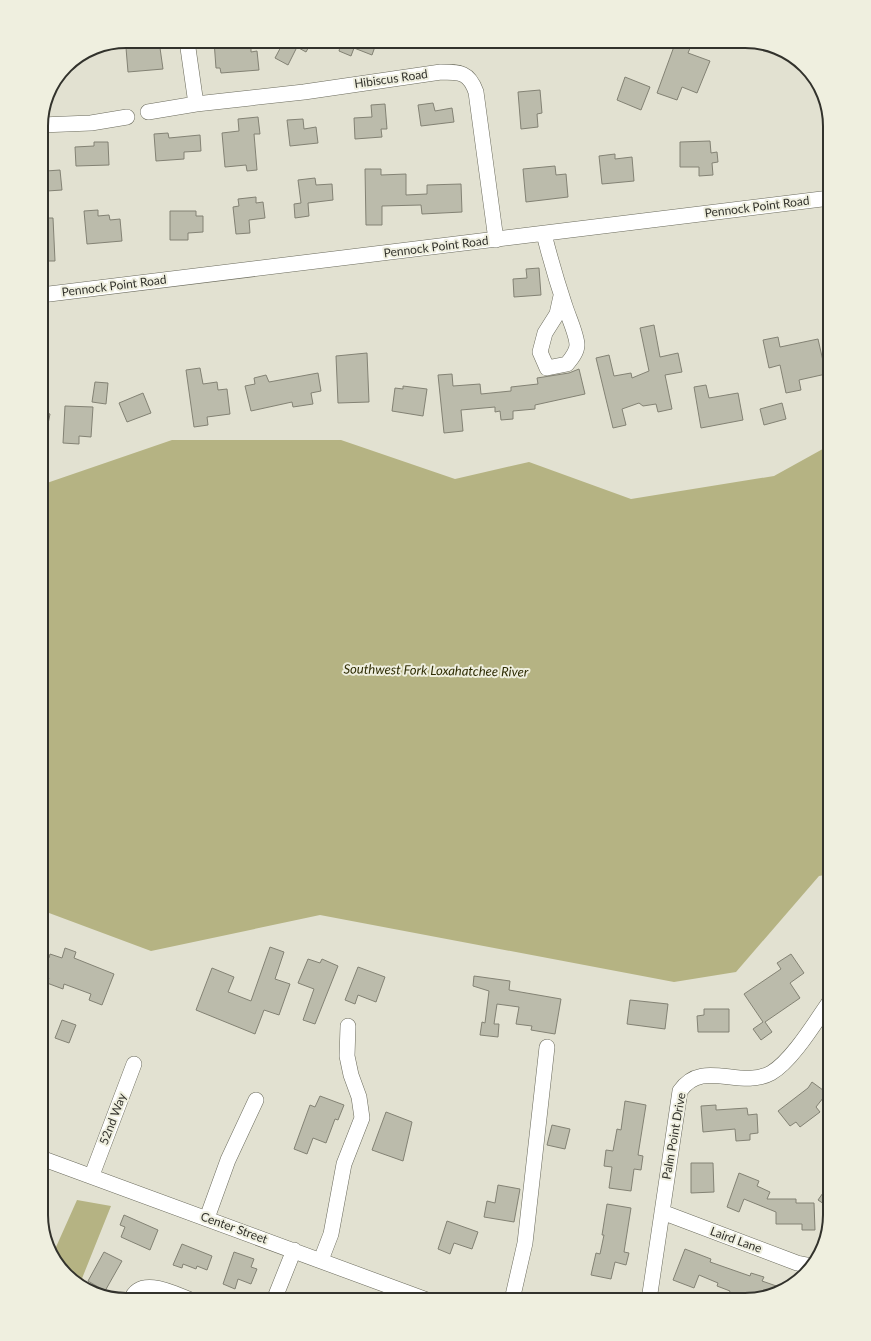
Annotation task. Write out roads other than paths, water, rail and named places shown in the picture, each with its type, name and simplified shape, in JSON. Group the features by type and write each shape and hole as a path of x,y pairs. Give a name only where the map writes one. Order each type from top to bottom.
{"street":[{"path":"188,48 196,104"},
{"name":"Hibiscus Road","path":"148,112 196,104 304,92 441,72 455,72 466,75 472,82 476,92 496,240"},
{"path":"48,125 92,123 127,117"},
{"name":"Pennock Point Road","path":"48,294 823,199"},
{"path":"544,234 561,296"},
{"name":"Palm Point Drive","path":"650,1293 678,1098 685,1084 699,1075 746,1079 759,1077 772,1072 785,1062 823,1010"},
{"path":"321,1260 331,1234 338,1187 344,1164 362,1118 359,1097 351,1075 347,1056 348,1026"},
{"path":"514,1293 525,1243 547,1047"},
{"name":"52nd Way","path":"92,1175 134,1064"},
{"path":"207,1218 228,1160 256,1100"},
{"name":"Center Street","path":"48,1160 92,1175 408,1293"},
{"name":"Laird Lane","path":"662,1212 797,1263 806,1265"},
{"path":"277,1293 294,1250"},
{"path":"136,1293 138,1291 153,1287 171,1293"}],"water":[{"name":"Southwest Fork Loxahatchee River","path":"172,440 341,440 455,479 529,462 631,499 774,476 823,449 823,875 819,876 736,972 674,982 320,915 151,951 48,913 48,483"},
{"path":"77,1200 111,1206 82,1280 67,1267 55,1248"}]}
